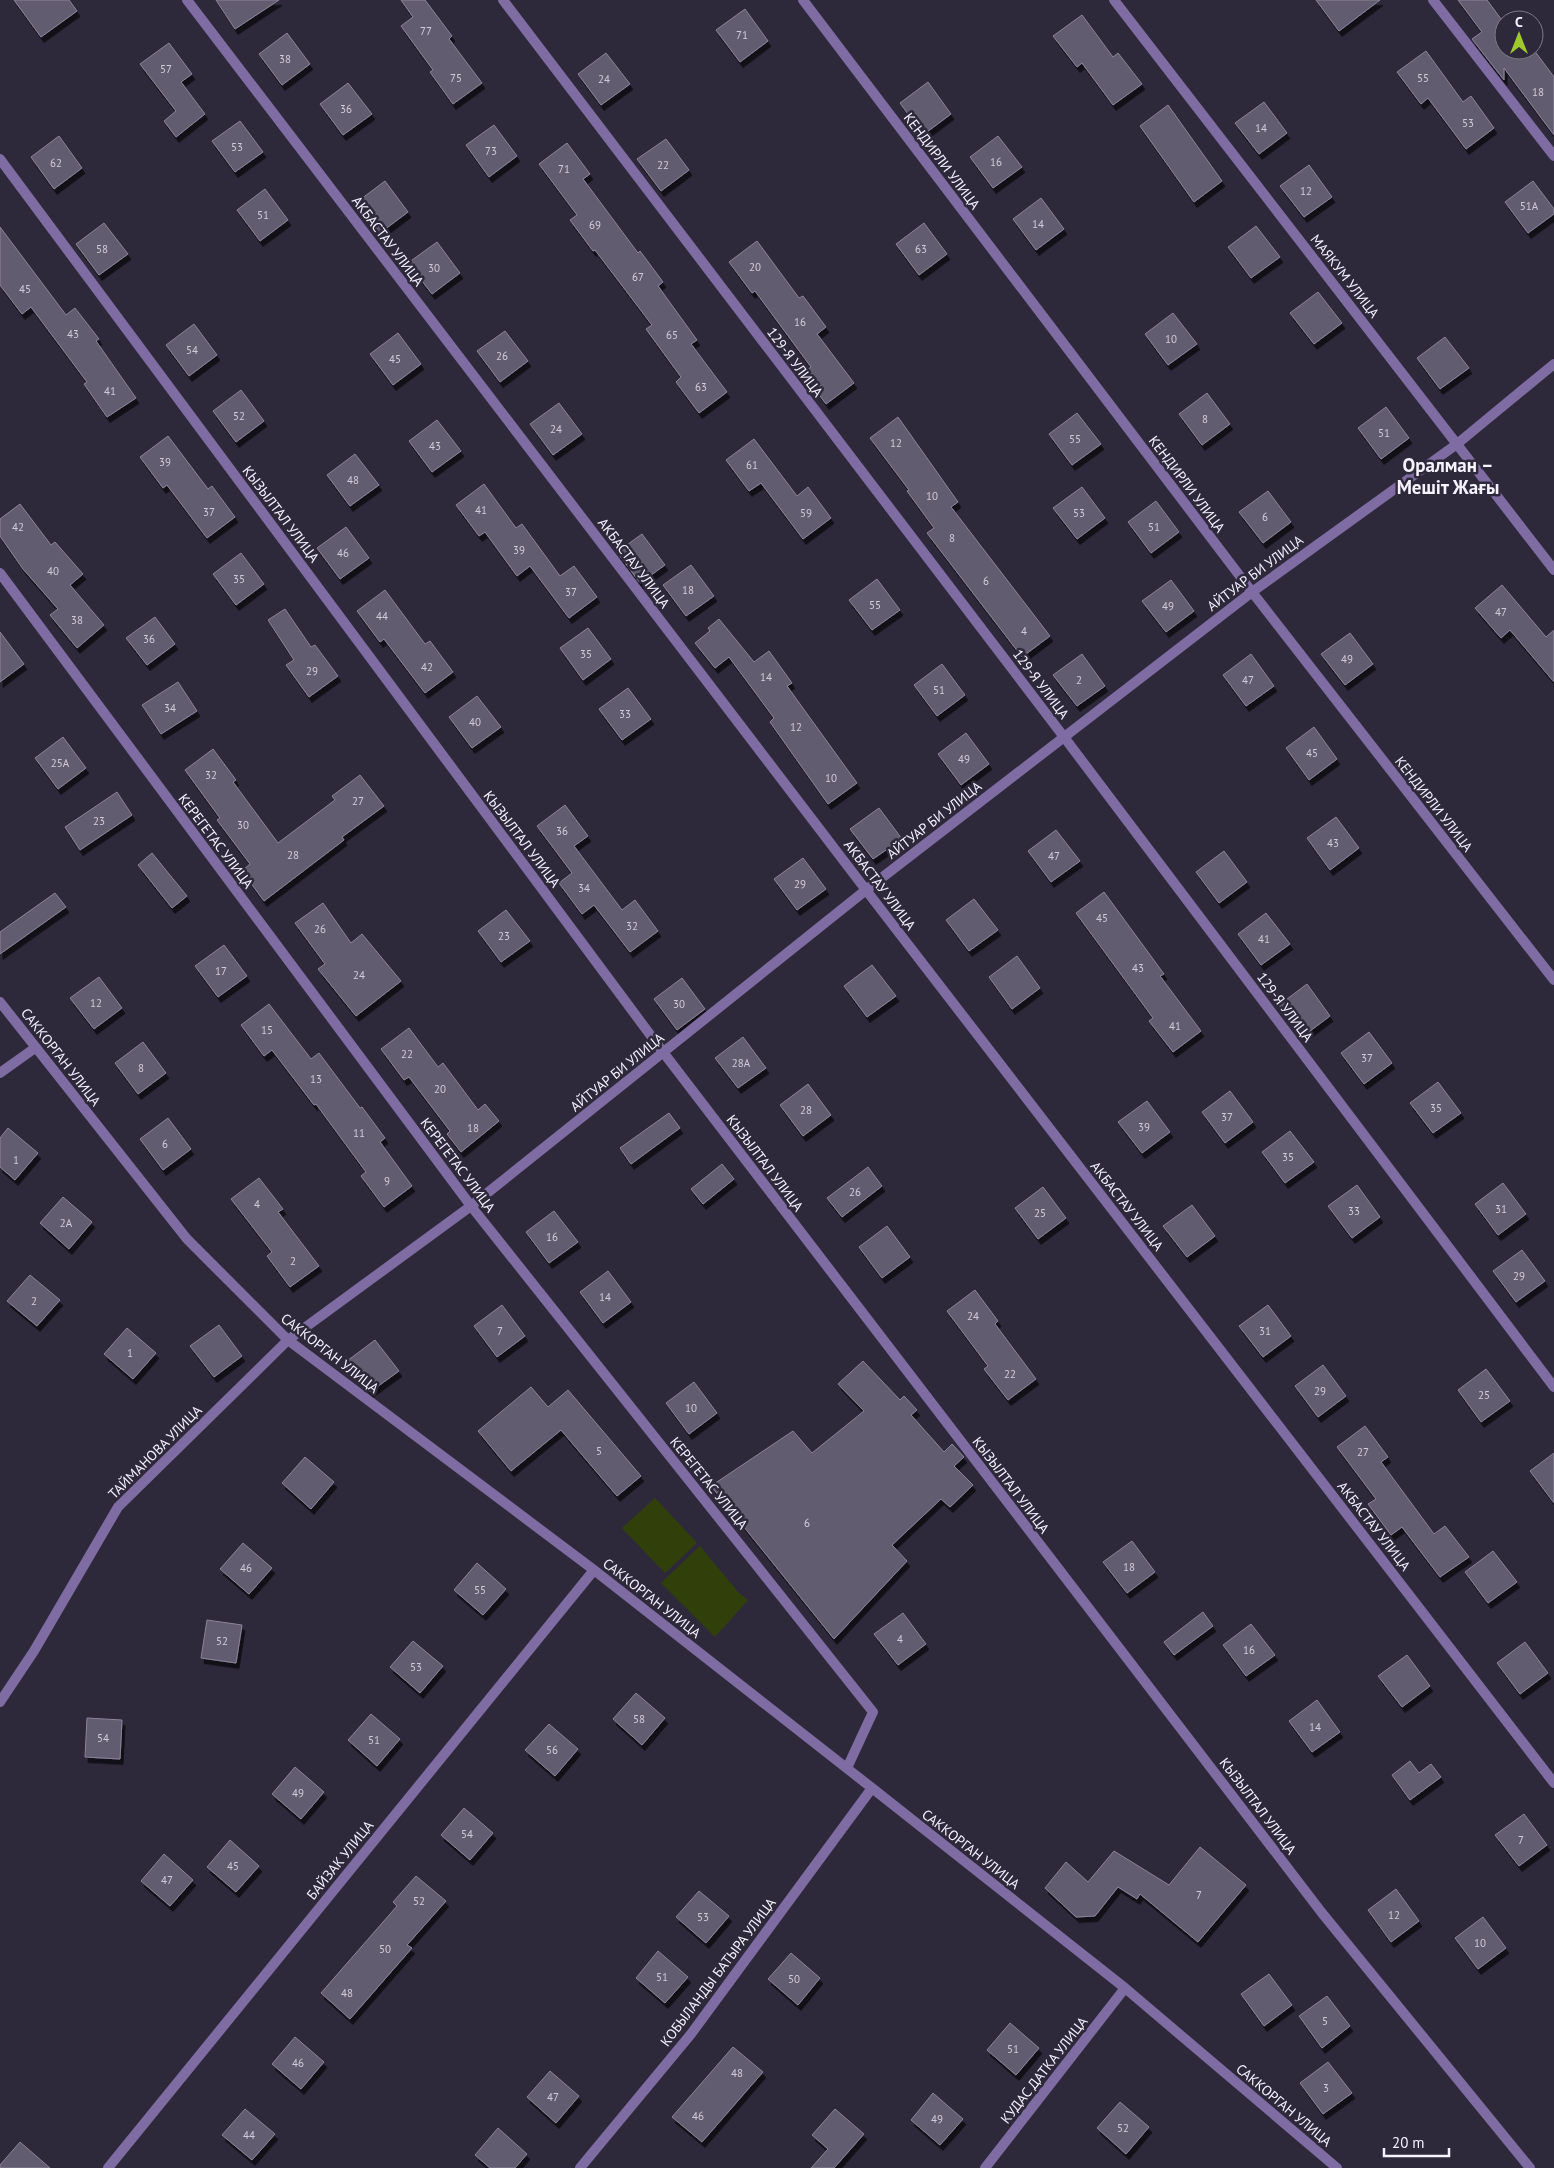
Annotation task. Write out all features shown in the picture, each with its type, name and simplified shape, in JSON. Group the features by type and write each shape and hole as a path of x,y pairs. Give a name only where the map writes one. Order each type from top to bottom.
{"street":[{"name":"АКБАСТАУ УЛИЦА","path":"187,0 866,890 1554,1783"},
{"name":"129-Я УЛИЦА","path":"503,0 1064,737 1554,1387"},
{"name":"КЕНДИРЛИ УЛИЦА","path":"803,0 1252,592 1554,980"},
{"name":"МАЯКУМ УЛИЦА","path":"1114,0 1554,570"},
{"path":"1433,0 1554,156"},
{"name":"КЫЗЫЛТАЛ УЛИЦА","path":"0,159 664,1052 1322,1913 1530,2168"},
{"name":"АЙТУАР БИ УЛИЦА","path":"288,1340 471,1206 866,890 1252,592 1457,444 1554,364"},
{"name":"КЕРЕГЕТАС УЛИЦА","path":"0,573 471,1206 873,1712 847,1768"},
{"name":"САККОРГАН УЛИЦА","path":"0,1002 187,1239 288,1340 594,1570 847,1768 1125,1988 1337,2168"},
{"path":"0,1073 35,1048"},
{"name":"ТАЙМАНОВА УЛИЦА","path":"0,1702 34,1650 118,1506 288,1340"},
{"name":"БАЙЗАК УЛИЦА","path":"108,2168 594,1570"},
{"name":"КОБЫЛАНДЫ БАТЫРА УЛИЦА","path":"580,2168 691,2034 872,1788"},
{"name":"КУДАС ДАТКА УЛИЦА","path":"985,2168 1125,1988"}],"green space":[{"path":"655,1498 697,1543 665,1573 622,1528"},
{"path":"700,1546 739,1593 748,1600 715,1637 661,1583"}],"building":[{"path":"14,0 69,0 77,11 41,37"},
{"path":"216,0 279,0 235,29"},
{"path":"401,0 425,0 452,36 449,39 482,83 453,104 430,72 433,70 401,26 413,17"},
{"path":"1316,0 1380,0 1339,31"},
{"path":"1458,0 1487,0 1494,10 1494,60 1541,60 1554,77 1554,135 1504,68 1504,80 1472,39 1482,32"},
{"path":"745,9 768,41 740,62 716,30"},
{"path":"1082,15 1113,57 1118,53 1142,84 1113,105 1082,63 1077,67 1053,36"},
{"path":"287,33 310,64 282,85 259,54"},
{"path":"169,43 192,74 181,82 205,114 176,137 164,121 176,111 140,64"},
{"path":"1426,51 1463,102 1471,96 1494,128 1466,149 1428,98 1421,104 1397,72"},
{"path":"606,53 630,84 601,105 578,74"},
{"path":"928,82 951,114 923,135 900,103"},
{"path":"348,83 372,114 343,135 320,104"},
{"path":"1264,102 1287,133 1259,154 1235,123"},
{"path":"1168,105 1222,181 1194,202 1140,126"},
{"path":"240,121 263,152 235,172 212,141"},
{"path":"494,125 517,156 489,177 466,145"},
{"path":"59,136 82,168 54,189 31,157"},
{"path":"998,136 1022,167 993,188 970,157"},
{"path":"666,139 689,170 661,191 637,159"},
{"path":"567,143 590,174 583,179 638,253 640,251 663,282 658,286 697,340 691,344 727,392 699,413 676,382 681,377 646,329 652,325 570,220 577,215 539,164"},
{"path":"1309,165 1332,197 1304,217 1280,186"},
{"path":"385,181 408,212 380,233 357,202"},
{"path":"1533,181 1554,209 1554,214 1528,233 1505,202"},
{"path":"265,189 288,220 260,241 237,210"},
{"path":"1041,198 1064,229 1036,250 1013,219"},
{"path":"104,223 128,254 99,275 76,244"},
{"path":"924,223 947,254 919,275 896,244"},
{"path":"1256,226 1280,257 1251,278 1228,247"},
{"path":"0,227 66,315 75,308 99,339 96,341 136,398 107,417 84,384 87,382 31,307 22,314 0,285"},
{"path":"757,241 799,298 803,296 826,327 817,334 854,383 826,404 803,373 811,367 755,291 752,293 729,262"},
{"path":"437,242 460,273 432,294 408,263"},
{"path":"1318,292 1342,323 1314,344 1290,313"},
{"path":"1173,313 1197,344 1168,365 1145,334"},
{"path":"194,324 217,355 189,376 166,345"},
{"path":"505,331 528,361 500,382 477,351"},
{"path":"398,333 421,364 393,385 370,354"},
{"path":"1445,337 1469,368 1440,389 1417,358"},
{"path":"241,390 264,421 236,442 213,411"},
{"path":"1207,393 1230,424 1202,445 1179,414"},
{"path":"559,403 582,434 553,455 530,424"},
{"path":"1386,407 1409,438 1381,459 1358,428"},
{"path":"1077,413 1101,444 1072,465 1049,434"},
{"path":"898,417 958,502 951,507 1050,636 1022,657 927,533 934,528 907,491 909,490 870,438"},
{"path":"437,420 461,451 432,472 409,441"},
{"path":"168,436 208,489 212,486 235,517 207,538 167,485 163,488 140,457"},
{"path":"754,439 797,496 808,487 831,518 803,539 761,483 749,491 726,460"},
{"path":"355,454 379,485 350,506 327,475"},
{"path":"484,484 516,528 522,524 560,576 574,566 597,597 569,618 530,566 517,576 485,532 479,536 456,505"},
{"path":"1082,487 1105,518 1077,539 1053,508"},
{"path":"1268,491 1291,522 1263,543 1239,512"},
{"path":"1156,501 1179,532 1151,553 1128,522"},
{"path":"20,504 51,545 55,542 83,574 70,585 104,625 77,648 50,615 58,609 23,569 0,536 0,519"},
{"path":"346,527 369,558 340,579 317,548"},
{"path":"642,534 665,565 640,583 617,552"},
{"path":"241,553 264,584 236,605 213,574"},
{"path":"691,565 714,596 686,616 663,585"},
{"path":"877,579 900,610 872,630 849,600"},
{"path":"1171,580 1194,611 1166,632 1142,601"},
{"path":"1502,585 1546,637 1554,630 1554,682 1510,630 1501,638 1475,608"},
{"path":"385,590 425,644 430,641 453,672 425,693 384,639 380,642 357,611"},
{"path":"285,609 311,647 315,645 338,676 309,697 286,665 294,660 268,620"},
{"path":"155,617 175,644 147,665 126,638"},
{"path":"719,619 754,662 769,651 792,683 787,686 857,783 828,804 770,722 774,718 729,657 715,668 695,643 710,631 708,628"},
{"path":"588,628 611,659 583,680 560,648"},
{"path":"0,632 24,664 0,682"},
{"path":"1350,633 1373,664 1345,685 1321,654"},
{"path":"1082,654 1105,686 1077,706 1053,675"},
{"path":"1251,654 1274,686 1246,706 1223,675"},
{"path":"942,664 965,695 937,716 914,685"},
{"path":"178,682 197,711 161,734 142,705"},
{"path":"628,688 651,719 622,740 599,709"},
{"path":"477,696 501,727 472,748 449,717"},
{"path":"1314,727 1337,759 1309,780 1286,748"},
{"path":"966,733 989,764 961,785 938,754"},
{"path":"63,737 86,768 58,789 35,758"},
{"path":"213,749 236,780 233,782 278,843 335,800 332,796 360,775 384,806 342,837 344,840 264,901 242,871 250,864 217,820 220,818 185,770"},
{"path":"117,792 132,815 80,850 65,827"},
{"path":"565,805 588,836 574,846 622,910 635,900 658,931 630,952 594,905 582,914 559,883 572,873 537,826"},
{"path":"879,808 902,839 873,859 850,829"},
{"path":"1336,817 1359,848 1330,870 1307,838"},
{"path":"1056,830 1080,861 1051,882 1028,851"},
{"path":"1224,851 1247,882 1219,903 1196,872"},
{"path":"152,853 187,896 172,908 138,865"},
{"path":"803,858 826,889 797,910 774,879"},
{"path":"1104,892 1164,974 1160,976 1201,1031 1173,1052 1149,1021 1153,1018 1076,913"},
{"path":"55,893 66,907 0,954 0,932"},
{"path":"974,899 998,930 969,951 946,920"},
{"path":"323,903 351,943 362,934 401,981 356,1016 318,969 325,964 295,923"},
{"path":"506,910 530,941 501,962 478,931"},
{"path":"1266,913 1290,944 1261,965 1238,934"},
{"path":"224,945 247,976 218,997 195,966"},
{"path":"1017,956 1040,988 1012,1009 989,977"},
{"path":"872,965 896,996 867,1017 844,986"},
{"path":"99,977 122,1008 94,1029 70,998"},
{"path":"682,978 705,1009 677,1030 654,999"},
{"path":"1307,984 1330,1016 1302,1037 1279,1005"},
{"path":"269,1004 311,1059 319,1053 385,1138 380,1142 412,1186 384,1207 361,1176 366,1172 316,1104 314,1105 272,1050 264,1056 241,1025"},
{"path":"409,1028 438,1067 443,1063 478,1110 485,1104 499,1121 461,1152 447,1134 450,1131 409,1077 404,1080 381,1049"},
{"path":"1369,1032 1392,1063 1364,1084 1341,1053"},
{"path":"743,1037 766,1068 738,1088 715,1058"},
{"path":"143,1042 166,1073 138,1094 115,1063"},
{"path":"1438,1082 1461,1113 1433,1133 1410,1103"},
{"path":"808,1084 831,1115 803,1136 780,1105"},
{"path":"1230,1091 1253,1122 1225,1143 1202,1112"},
{"path":"1147,1101 1170,1132 1142,1153 1118,1122"},
{"path":"669,1113 680,1128 631,1164 620,1148"},
{"path":"168,1118 191,1149 163,1170 140,1139"},
{"path":"8,1128 38,1153 15,1180 0,1167 0,1138"},
{"path":"1290,1131 1314,1162 1285,1183 1262,1152"},
{"path":"722,1164 734,1179 703,1204 691,1189"},
{"path":"868,1167 882,1186 842,1217 827,1198"},
{"path":"259,1178 283,1209 278,1212 319,1266 290,1287 267,1256 272,1252 231,1199"},
{"path":"1503,1183 1526,1214 1498,1235 1475,1204"},
{"path":"1357,1185 1380,1217 1352,1238 1328,1206"},
{"path":"1043,1187 1066,1218 1038,1239 1015,1208"},
{"path":"63,1197 92,1222 69,1249 40,1223"},
{"path":"1192,1205 1215,1236 1187,1257 1163,1226"},
{"path":"554,1211 578,1242 549,1263 526,1232"},
{"path":"887,1226 910,1257 882,1278 859,1247"},
{"path":"1522,1250 1545,1281 1516,1302 1493,1271"},
{"path":"608,1271 631,1302 603,1323 580,1292"},
{"path":"30,1275 60,1300 37,1326 7,1301"},
{"path":"975,1290 998,1321 995,1324 1036,1379 1008,1400 984,1369 988,1366 947,1311"},
{"path":"502,1305 525,1336 497,1357 474,1326"},
{"path":"1268,1305 1291,1336 1263,1357 1239,1326"},
{"path":"219,1325 242,1356 214,1377 190,1346"},
{"path":"127,1328 156,1353 133,1379 104,1354"},
{"path":"375,1340 399,1371 370,1392 347,1361"},
{"path":"863,1361 900,1400 904,1396 917,1410 911,1415 944,1452 952,1444 964,1457 954,1466 973,1485 950,1507 941,1499 892,1545 907,1561 834,1639 711,1486 793,1431 812,1453 864,1411 838,1384"},
{"path":"1323,1365 1346,1396 1318,1417 1295,1386"},
{"path":"1486,1369 1510,1401 1481,1422 1458,1390"},
{"path":"694,1382 717,1413 689,1434 666,1403"},
{"path":"531,1387 548,1407 568,1390 641,1476 617,1496 561,1430 511,1471 478,1431"},
{"path":"1365,1426 1388,1457 1381,1462 1434,1534 1445,1526 1469,1557 1440,1577 1402,1527 1391,1535 1368,1504 1376,1499 1337,1447"},
{"path":"1554,1453 1554,1503 1530,1471"},
{"path":"305,1457 334,1482 311,1509 282,1483"},
{"path":"1132,1541 1155,1572 1127,1593 1103,1562"},
{"path":"243,1543 272,1568 249,1594 220,1569"},
{"path":"1493,1551 1517,1582 1488,1603 1465,1572"},
{"path":"477,1563 506,1589 483,1615 454,1590"},
{"path":"1203,1612 1213,1626 1174,1655 1164,1642"},
{"path":"903,1613 926,1644 898,1665 874,1634"},
{"path":"207,1620 242,1625 236,1663 201,1658"},
{"path":"1251,1624 1275,1655 1246,1676 1223,1645"},
{"path":"413,1641 443,1666 420,1693 390,1667"},
{"path":"1525,1642 1548,1673 1520,1694 1497,1663"},
{"path":"1407,1655 1430,1686 1402,1707 1378,1676"},
{"path":"636,1693 665,1718 642,1745 613,1719"},
{"path":"1317,1700 1340,1732 1312,1752 1289,1721"},
{"path":"371,1714 400,1739 377,1766 348,1740"},
{"path":"87,1718 122,1720 120,1759 85,1757"},
{"path":"549,1724 578,1749 555,1776 525,1750"},
{"path":"1410,1761 1419,1773 1431,1764 1441,1777 1410,1800 1392,1775"},
{"path":"295,1767 324,1792 301,1819 272,1794"},
{"path":"464,1808 493,1833 470,1860 441,1835"},
{"path":"1524,1814 1547,1845 1519,1866 1495,1835"},
{"path":"230,1840 259,1866 236,1892 207,1867"},
{"path":"1200,1847 1246,1885 1198,1942 1140,1894 1137,1899 1118,1887 1095,1916 1076,1917 1045,1888 1066,1862 1088,1882 1114,1851 1169,1885"},
{"path":"164,1854 193,1880 170,1906 141,1881"},
{"path":"416,1876 446,1901 407,1945 412,1948 350,2019 321,1993 397,1906 393,1902"},
{"path":"1396,1889 1419,1921 1391,1942 1368,1910"},
{"path":"699,1891 729,1916 706,1943 676,1917"},
{"path":"1483,1917 1506,1948 1478,1969 1455,1938"},
{"path":"658,1951 688,1977 665,2003 636,1978"},
{"path":"791,1953 820,1978 798,2005 768,1979"},
{"path":"1269,1974 1292,2005 1264,2026 1241,1994"},
{"path":"1327,1996 1350,2026 1322,2048 1299,2016"},
{"path":"1010,2023 1039,2048 1016,2075 987,2050"},
{"path":"295,2037 324,2062 301,2089 272,2064"},
{"path":"733,2047 763,2072 702,2142 672,2117"},
{"path":"1328,2062 1352,2093 1323,2114 1300,2083"},
{"path":"550,2071 579,2096 556,2123 527,2097"},
{"path":"933,2093 963,2119 940,2145 911,2120"},
{"path":"1120,2102 1149,2127 1126,2154 1097,2128"},
{"path":"245,2109 275,2134 252,2160 222,2135"},
{"path":"835,2109 864,2134 834,2168 811,2168 828,2149 812,2135"},
{"path":"498,2128 527,2154 515,2168 490,2168 475,2155"},
{"path":"20,2142 50,2168 0,2168 0,2165"}],"district":[{"name":"Оралман – Мешіт Жағы","path":"1448,476"}]}
